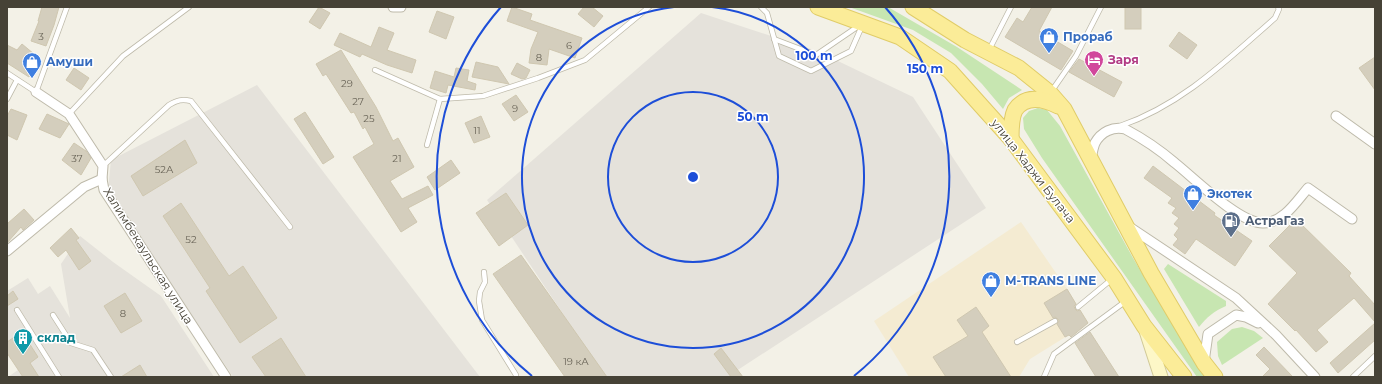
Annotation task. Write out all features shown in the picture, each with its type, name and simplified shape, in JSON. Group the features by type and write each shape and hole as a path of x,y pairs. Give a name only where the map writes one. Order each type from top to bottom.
{"main road":[{"name":"улица Хаджи Булача","path":"818,7 900,37 950,71 1011,139 1114,278 1144,326 1184,377"},
{"path":"920,9 965,40 1019,68 1050,93 1064,109 1151,273 1204,363 1215,377"},
{"path":"1011,139 1015,111 1020,105 1036,99 1045,99 1064,109"},
{"path":"1144,326 1161,377"}],"street":[{"path":"393,7 402,7"},
{"path":"36,92 69,114 103,166"},
{"path":"1336,116 1375,144"},
{"path":"1091,159 1095,143 1111,128 1117,127 1133,133 1166,156 1213,194 1246,217 1264,223 1278,218 1291,208 1308,188 1352,219"},
{"name":"Халимбекаульская улица","path":"103,166 102,180 104,190 108,198 226,377"},
{"path":"7,251 84,187 102,180"},
{"path":"1126,224 1236,298 1276,335 1314,377"},
{"path":"1204,363 1208,334 1236,315 1246,317 1260,324 1276,335"}],"lane":[{"path":"7,73 36,92 67,7"},
{"path":"69,114 123,56 189,7"},
{"path":"375,70 440,99 483,96 538,78 585,60 649,7"},
{"path":"761,7 767,13 779,56 811,71 851,51 863,23"},
{"path":"988,52 1012,7"},
{"path":"1050,93 1076,56 1101,7"},
{"path":"1117,127 1152,113 1203,81 1275,18 1279,9 1278,7"},
{"path":"774,39 816,55 863,23"},
{"path":"7,99 18,80"},
{"path":"103,166 176,100 183,99 191,101 290,227"},
{"path":"427,145 440,99"},
{"path":"484,272 485,282 480,292 479,301 482,320 516,377"},
{"path":"1078,307 1114,278"},
{"path":"1044,377 1054,354 1128,300"},
{"path":"17,310 59,377"},
{"path":"53,315 71,343 93,350 111,377"},
{"path":"1017,342 1055,321"},
{"path":"1353,377 1375,356"}],"shaded area":[{"path":"701,13 817,51 913,97 986,208 727,377 605,377 487,200"},
{"path":"257,85 480,377 233,377 108,190 111,160"},
{"name":"М-TRANS LINE","path":"1021,222 1067,289 1088,323 1030,359 1019,377 909,377 874,321"},
{"path":"80,236 113,262 161,296 214,377 8,377 18,370 7,352 7,291 28,278 38,294 50,286 70,318 61,264"}],"green space":[{"path":"849,7 888,7 957,47 1022,90 1009,98 1003,109 982,84 951,53 913,30"},
{"path":"1038,108 1047,110 1060,126 1133,258 1195,363 1205,377 1197,377 1042,158 1024,129 1023,118 1029,111"},
{"path":"1168,264 1226,301 1226,306 1211,315 1199,327 1164,269"},
{"path":"1242,327 1254,331 1263,338 1222,365 1218,356 1217,342 1232,329"}],"building":[{"path":"42,7 59,7 46,46 31,41 39,21"},
{"path":"319,7 330,13 320,29 309,22"},
{"path":"512,7 532,14 530,20 582,38 575,58 549,49 547,65 529,63 531,49 538,32 507,21"},
{"path":"584,7 592,7 603,16 594,27 578,14"},
{"path":"1032,7 1052,7 1039,31 1073,51 1061,70 1005,37 1017,18 1023,22"},
{"path":"1125,7 1141,7 1141,29 1125,29"},
{"path":"437,11 454,17 446,39 429,32"},
{"path":"379,27 394,33 387,50 416,60 412,73 387,65 362,54 360,57 334,45 340,33 371,47"},
{"path":"1179,32 1197,45 1187,59 1169,46"},
{"path":"22,44 40,59 29,77 7,63 7,45 17,50"},
{"path":"341,50 376,107 393,141 398,138 414,167 390,181 402,199 428,186 433,195 408,208 417,222 401,232 353,157 374,144 365,127 363,129 354,112 351,113 326,74 323,76 316,64"},
{"path":"1375,57 1375,90 1359,68"},
{"path":"1079,59 1122,82 1114,97 1069,72"},
{"path":"476,62 498,67 509,84 472,77"},
{"path":"517,63 530,70 526,78 522,79 511,74"},
{"path":"74,68 89,78 81,90 66,80"},
{"path":"456,68 469,70 467,81 476,84 475,90 448,85 446,93 430,88 435,71 454,77"},
{"path":"516,95 528,112 514,121 502,104"},
{"path":"11,109 27,115 17,140 7,135 7,116"},
{"path":"305,112 334,157 323,164 294,119"},
{"path":"47,114 69,124 60,138 39,129"},
{"path":"481,116 490,137 474,143 465,123"},
{"path":"185,140 197,163 143,196 131,176"},
{"path":"74,143 86,151 91,158 81,175 62,160"},
{"path":"451,160 460,173 435,190 427,177"},
{"path":"1153,166 1215,213 1214,215 1252,241 1235,266 1196,239 1185,254 1173,245 1178,239 1174,235 1179,228 1174,224 1179,218 1172,213 1176,208 1168,203 1172,198 1144,178"},
{"path":"506,193 528,225 499,246 476,213"},
{"path":"181,203 229,276 243,266 277,318 240,343 206,291 210,288 163,216"},
{"path":"24,209 34,220 23,230 21,227 7,243 7,224"},
{"path":"1296,219 1351,273 1349,276 1375,305 1375,322 1354,298 1317,330 1328,342 1316,352 1296,330 1295,331 1268,304 1297,273 1269,246"},
{"path":"71,228 79,238 76,240 91,261 79,270 66,250 58,257 50,248"},
{"path":"521,255 607,377 565,377 493,274"},
{"path":"1067,289 1076,304 1074,306 1075,309 1077,311 1080,310 1088,323 1071,337 1069,335 1065,337 1057,324 1059,321 1058,319 1055,317 1053,318 1044,303"},
{"path":"13,291 18,299 7,306 7,296"},
{"path":"125,293 142,321 121,333 104,306"},
{"path":"976,307 989,326 982,332 1011,377 946,377 933,357 968,336 957,320"},
{"path":"1375,323 1375,340 1338,373 1330,363"},
{"name":"склад","path":"22,332 38,357 30,363 39,377 23,377 7,353 7,342"},
{"path":"1090,332 1119,377 1096,377 1075,343"},
{"path":"281,338 306,377 266,377 252,357"},
{"path":"1264,347 1293,377 1262,377 1270,369 1256,355"},
{"path":"721,348 743,377 731,377 714,354"},
{"path":"140,365 147,377 121,377"}],"place":[{"name":"Прораб","path":"1049,54"},
{"name":"Заря","path":"1094,77"},
{"name":"Амуши","path":"32,79"},
{"name":"Экотек","path":"1193,211"},
{"name":"АстраГаз","path":"1231,238"},
{"name":"М-TRANS LINE","path":"991,298"},
{"name":"склад","path":"23,355"}]}
